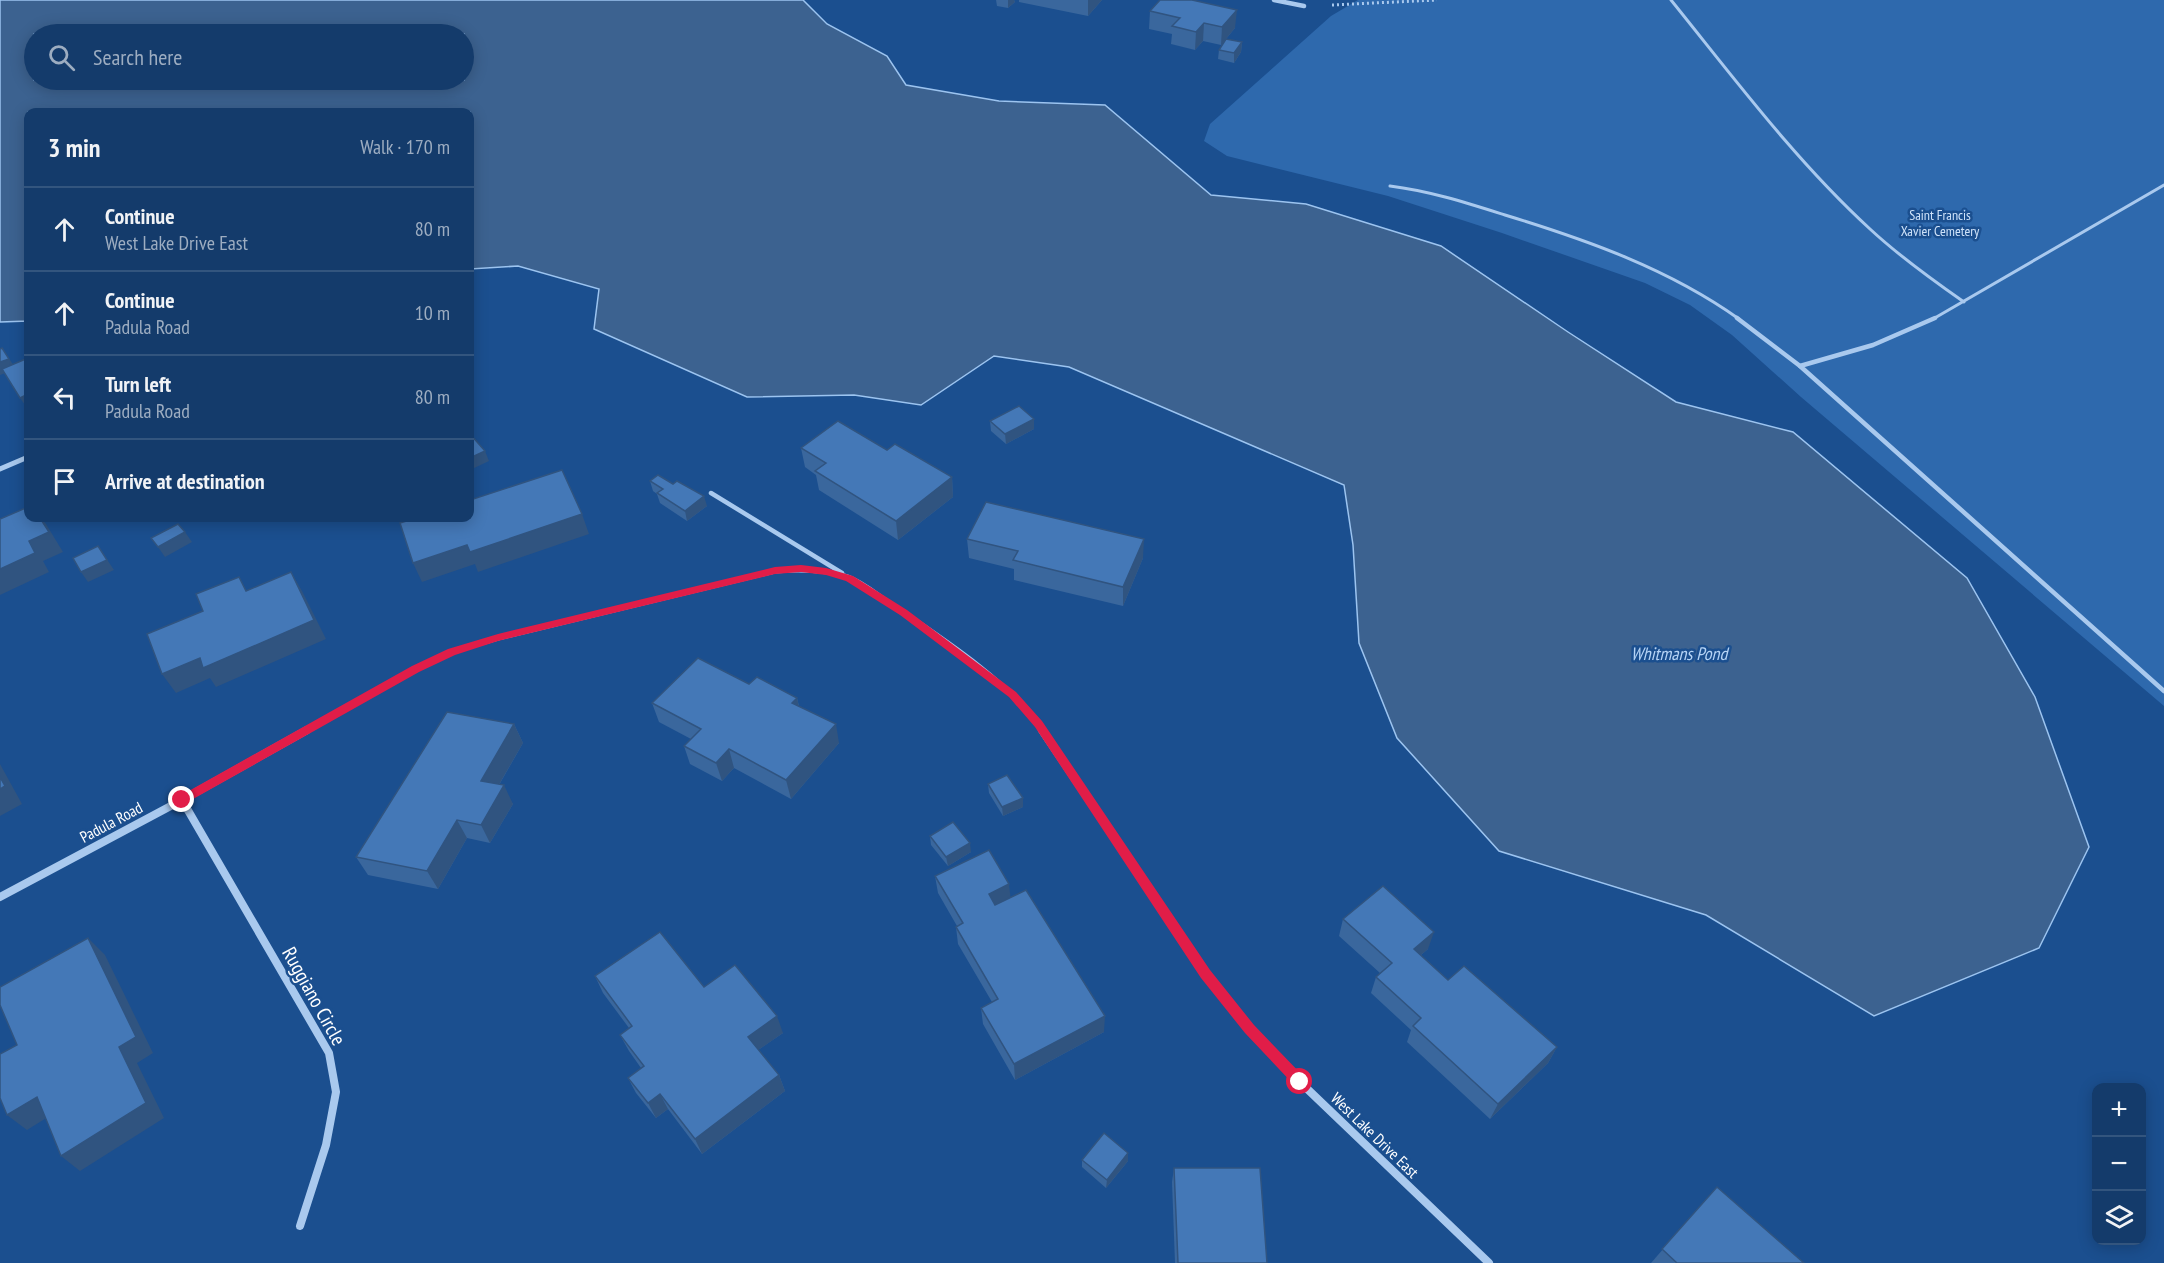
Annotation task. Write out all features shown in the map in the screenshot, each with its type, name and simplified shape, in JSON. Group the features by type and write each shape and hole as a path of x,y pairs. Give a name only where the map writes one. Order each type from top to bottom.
{"street":[{"path":"1274,0 1304,6"},
{"path":"0,469 24,459"},
{"name":"Padula Road","path":"0,897 182,800 415,669 451,652 509,635 775,571 809,570 849,578 903,613"},
{"name":"West Lake Drive East","path":"903,613 1013,695 1038,724 1206,974 1250,1029 1300,1082 1490,1263"},
{"name":"Ruggiano Circle","path":"182,800 329,1053 336,1092 326,1145 300,1226"}],"lane":[{"path":"1671,0 1821,180 1867,226 1913,266 1965,303"},
{"path":"1800,366 1873,345 1923,326 2164,185"},
{"path":"1390,186 1423,190 1616,253 1691,289 1724,309 1800,366 2164,691"},
{"path":"711,493 849,578"}],"path":[{"path":"1304,6 1437,0"}],"green space":[{"name":"Saint Francis Xavier Cemetery","path":"1358,0 2164,0 2164,706 1801,397 1732,335 1690,305 1645,283 1502,233 1388,196 1227,156 1204,141 1210,124 1331,16"}],"water":[{"name":"Whitmans Pond","path":"0,0 803,0 827,24 887,56 906,85 999,101 1105,105 1211,195 1306,204 1441,246 1676,402 1793,432 1967,578 2035,697 2089,847 2039,948 1874,1016 1706,915 1499,851 1397,738 1359,643 1353,545 1344,485 1069,367 994,356 921,405 854,395 747,397 594,329 599,289 518,266 474,269 474,108 24,108 24,321 0,322"}],"building":[{"path":"1160,0 1192,0 1237,10 1222,27 1204,23 1196,32 1172,26 1180,18 1150,11"},
{"path":"1226,39 1242,42 1234,53 1219,50"},
{"path":"2,348 9,359 0,362 0,349"},
{"path":"24,360 24,396 20,398 2,369"},
{"path":"1019,406 1034,419 1005,434 990,421"},
{"path":"838,421 887,450 895,444 952,477 896,521 815,471 826,463 801,448"},
{"path":"474,439 485,451 474,456"},
{"path":"562,470 582,514 470,552 467,545 413,563 400,523 474,522 474,499"},
{"path":"658,475 673,484 677,481 704,496 685,511 657,493 663,489 650,481"},
{"path":"986,502 1144,539 1123,587 1013,560 1018,551 967,539"},
{"path":"24,509 24,522 43,522 49,532 29,541 35,553 0,569 0,519"},
{"path":"178,524 185,532 158,547 151,538"},
{"path":"98,546 107,560 81,572 73,558"},
{"path":"291,572 314,620 203,668 200,658 162,674 147,634 203,611 196,594 239,577 246,591"},
{"path":"698,658 749,684 757,677 797,698 792,703 836,724 786,780 729,749 716,763 684,746 701,729 652,703"},
{"path":"447,712 514,724 481,781 504,785 481,825 457,820 427,871 356,857"},
{"path":"1007,775 1023,798 1002,807 988,784"},
{"path":"0,777 5,786 0,789"},
{"path":"953,822 970,843 946,857 930,836"},
{"path":"989,850 1009,884 989,894 995,905 1026,890 1105,1016 1014,1064 981,1008 998,999 956,927 963,923 935,876"},
{"path":"1383,886 1434,932 1414,949 1448,980 1464,966 1557,1047 1498,1104 1413,1026 1421,1018 1376,977 1392,963 1343,919"},
{"path":"660,932 704,987 735,965 777,1016 748,1037 779,1075 695,1139 660,1094 648,1103 628,1078 644,1066 620,1035 632,1026 595,976"},
{"path":"88,938 136,1037 119,1047 146,1103 61,1156 37,1097 7,1115 0,1098 0,1054 17,1045 0,1005 0,987"},
{"path":"1104,1133 1128,1153 1107,1180 1082,1160"},
{"path":"1174,1168 1260,1168 1267,1263 1178,1263"},
{"path":"1717,1187 1804,1263 1677,1263 1662,1249"}],"route":[{"path":"182,800 415,669 451,652 498,638 775,571 801,569 826,571 849,578 903,613 1013,695 1038,724 1206,974 1250,1029 1300,1082"}]}
